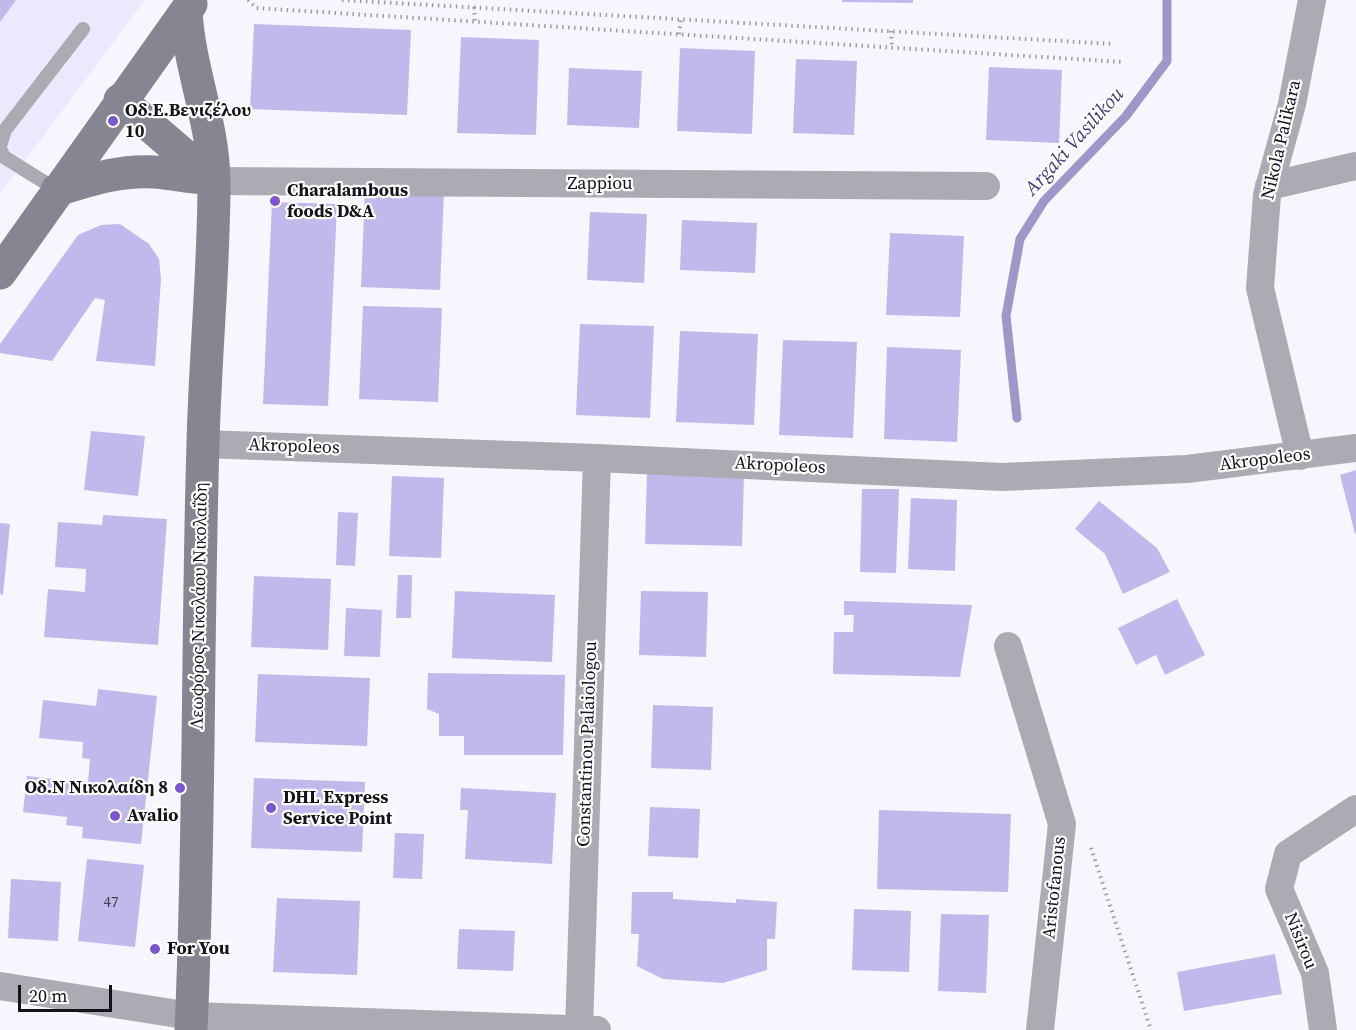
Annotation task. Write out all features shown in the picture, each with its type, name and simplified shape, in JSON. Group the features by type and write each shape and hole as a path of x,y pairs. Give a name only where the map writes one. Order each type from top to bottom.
{"street":[{"name":"Nikola Palikara","path":"1300,456 1260,288 1269,186 1292,105 1312,0"},
{"path":"0,273 120,100 190,5"},
{"name":"Λεωφόρος Νικολάου Νικολαΐδη","path":"190,5 194,75 209,133 212,180 203,444 196,941 191,1023"},
{"path":"120,100 212,180"},
{"path":"1269,186 1356,166"},
{"path":"57,190 104,175 136,172 161,172 212,180"},
{"name":"Zappiou","path":"212,180 986,186"},
{"name":"Akropoleos","path":"203,444 597,458 1002,477 1186,469 1356,448"},
{"name":"Constantinou Palaiologou","path":"585,1030 597,458"},
{"name":"Aristofanous","path":"1008,646 1062,824 1040,1030"},
{"name":"Nisirou","path":"1323,1030 1315,973 1279,889 1288,855 1356,809"},
{"path":"0,986 191,1023 585,1030"}],"lane":[{"path":"57,190 4,157 0,147 5,130 83,29"}],"path":[{"path":"248,0 256,8 1123,62"},
{"path":"342,0 1113,44"},
{"path":"474,8 475,21"},
{"path":"680,34 681,20"},
{"path":"891,31 892,48"},
{"path":"1062,824 1087,834 1151,1030"}],"shaded area":[{"path":"0,0 145,0 0,194"}],"building":[{"path":"0,0 16,0 0,22"},
{"path":"842,0 913,0 913,3 842,2"},
{"path":"254,24 411,30 407,115 250,109"},
{"path":"461,37 539,40 536,135 457,133"},
{"path":"680,48 755,51 752,134 677,131"},
{"path":"796,59 857,61 854,135 793,133"},
{"path":"989,67 1062,70 1059,143 986,140"},
{"path":"569,68 642,71 639,128 567,125"},
{"path":"365,189 444,192 440,290 361,287"},
{"path":"272,202 337,204 328,406 263,404"},
{"path":"590,212 647,214 644,283 587,280"},
{"path":"682,220 757,223 755,273 680,270"},
{"path":"120,224 149,244 159,259 161,279 155,366 96,361 105,300 95,298 52,361 0,353 0,344 78,235 101,225"},
{"path":"890,233 964,236 960,317 886,315"},
{"path":"363,306 442,308 438,402 359,399"},
{"path":"580,324 654,326 650,418 576,415"},
{"path":"680,331 758,334 754,425 676,422"},
{"path":"783,340 857,342 853,438 779,435"},
{"path":"887,347 961,350 957,442 884,439"},
{"path":"91,431 145,436 138,496 84,490"},
{"path":"1356,470 1356,533 1355,534 1340,475"},
{"path":"647,472 744,475 742,546 645,544"},
{"path":"392,476 444,478 441,558 389,556"},
{"path":"862,489 899,489 896,573 860,572"},
{"path":"911,498 957,500 955,571 908,569"},
{"path":"1099,501 1157,548 1170,572 1123,594 1105,554 1075,529"},
{"path":"338,512 358,513 355,566 336,565"},
{"path":"103,515 167,519 158,645 44,637 48,589 85,592 86,569 55,567 58,522 102,525"},
{"path":"0,523 10,524 3,595 0,594"},
{"path":"398,575 412,575 411,618 396,618"},
{"path":"254,576 331,579 328,650 251,647"},
{"path":"455,591 555,595 552,662 452,658"},
{"path":"641,591 708,592 706,657 639,655"},
{"path":"1177,599 1205,655 1165,675 1156,655 1136,665 1118,628"},
{"path":"844,601 972,605 960,677 833,674 834,632 853,632 854,615 844,615"},
{"path":"346,608 382,610 380,657 344,656"},
{"path":"428,673 565,675 563,755 464,755 464,736 439,736 439,714 427,709"},
{"path":"258,674 370,678 367,746 255,742"},
{"path":"98,689 157,696 141,844 82,838 83,827 66,825 67,817 23,812 27,776 88,783 90,759 82,758 83,742 39,738 43,700 96,706"},
{"path":"653,705 713,707 711,770 651,768"},
{"path":"254,778 365,782 362,852 251,848"},
{"path":"461,788 556,793 552,864 465,859 468,810 460,810"},
{"path":"650,807 700,809 698,858 648,856"},
{"path":"879,810 1011,814 1008,892 877,889"},
{"path":"395,833 424,834 422,879 393,878"},
{"path":"87,859 144,865 135,947 78,941"},
{"path":"11,879 61,882 58,941 8,938"},
{"path":"632,892 673,892 673,899 736,903 736,899 777,902 775,939 767,939 767,970 723,983 663,979 637,966 639,934 631,934"},
{"path":"277,898 360,901 357,975 273,972"},
{"path":"854,909 911,911 909,972 852,970"},
{"path":"941,914 989,915 986,993 938,991"},
{"path":"459,929 515,931 513,971 457,969"},
{"path":"1275,954 1282,994 1184,1011 1177,972"}],"waterway":[{"name":"Argaki Vasilikou","path":"1017,418 1006,316 1020,239 1044,201 1126,116 1167,61 1167,0"}],"place":[{"name":"Οδ.Ε.Βενιζέλου 10","path":"113,121"},
{"name":"Charalambous foods D&A","path":"275,201"},
{"name":"Οδ.Ν Νικολαίδη 8","path":"180,788"},
{"name":"DHL Express Service Point","path":"271,808"},
{"name":"Avalio","path":"115,816"},
{"name":"For You","path":"155,949"}]}
